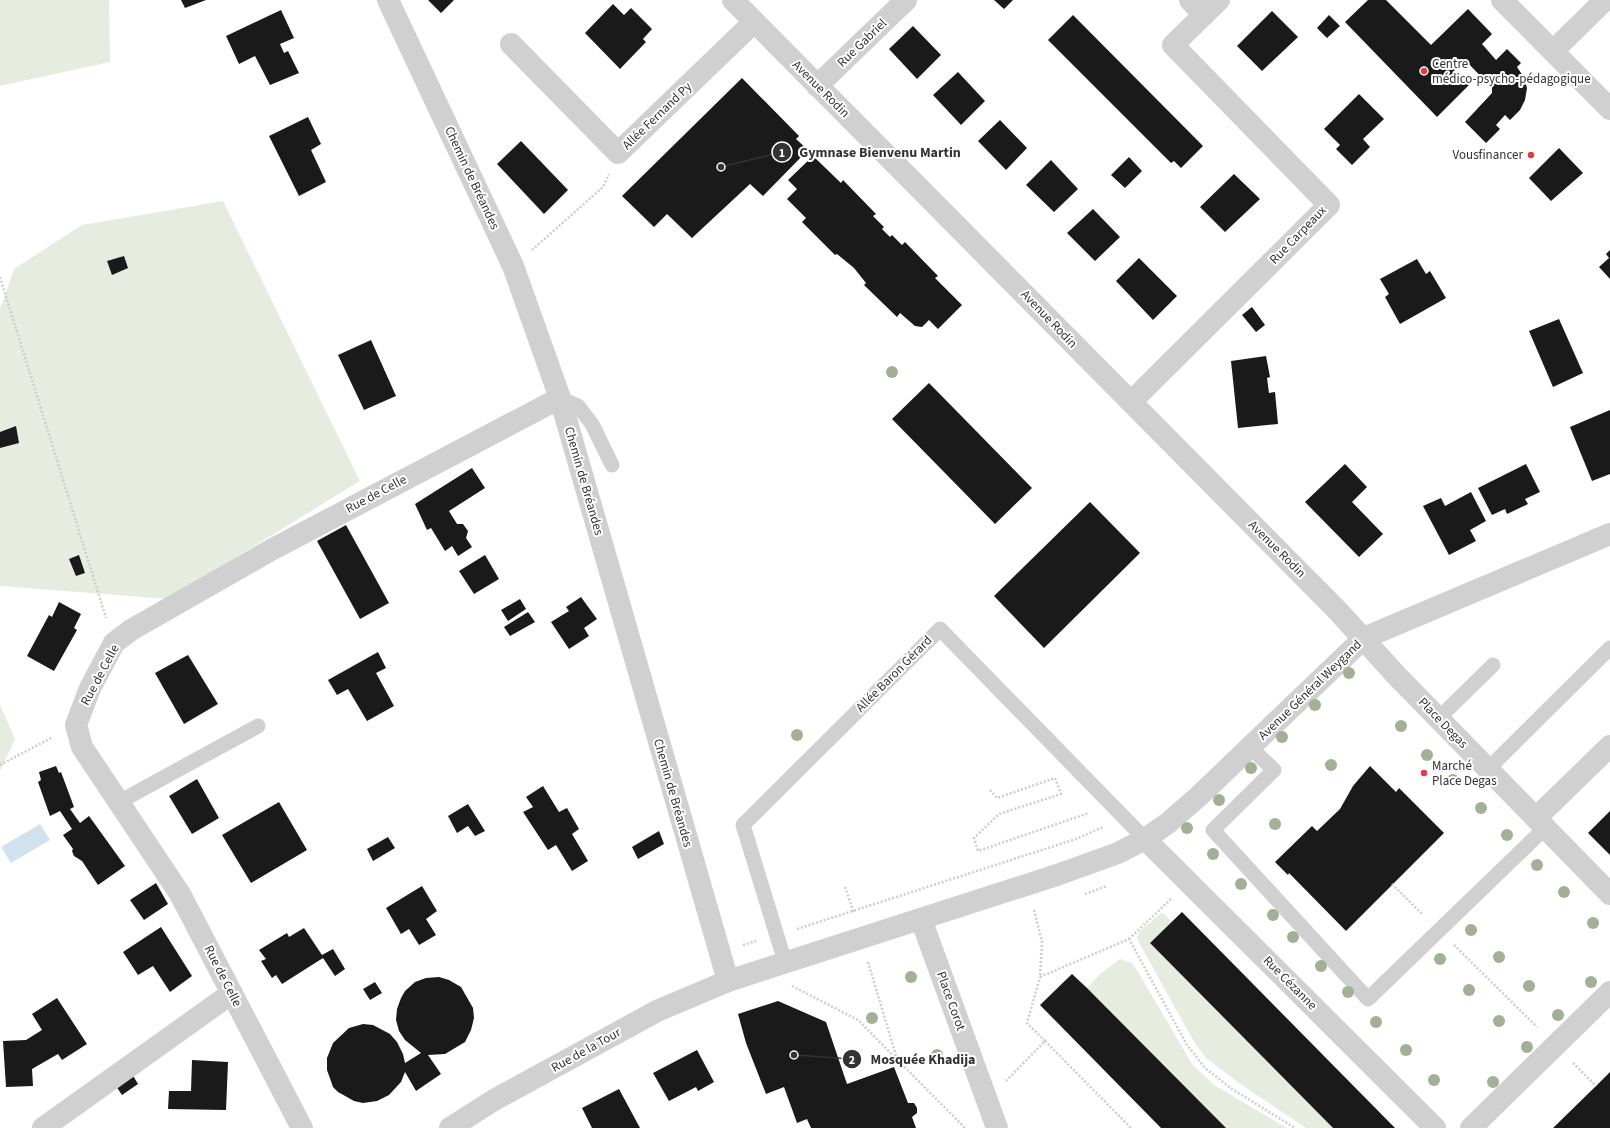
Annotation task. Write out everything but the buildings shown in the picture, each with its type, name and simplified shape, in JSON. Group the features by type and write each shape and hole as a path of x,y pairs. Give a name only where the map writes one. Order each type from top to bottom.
{"street":[{"name":"Chemin de Bréandes","path":"388,0 514,266 535,324 560,398 728,981"},
{"name":"Avenue Rodin","path":"733,0 1364,638"},
{"name":"Rue Gabriel","path":"817,86 906,0"},
{"path":"1502,0 1610,110"},
{"path":"1553,51 1605,0"},
{"name":"Rue Carpeaux","path":"1131,402 1329,205 1173,45 1205,5"},
{"name":"Allée Fernand Py","path":"511,44 618,153 754,22"},
{"name":"Rue de Celle","path":"302,1128 180,894 82,747 76,725 90,688 114,643 131,630 271,550 560,398"},
{"name":"Avenue Général Weygand","path":"921,919 1080,868 1118,853 1145,838 1168,823 1194,801 1364,638 1610,534"},
{"name":"Place Degas","path":"1364,638 1541,823"},
{"path":"1610,746 1541,823 1610,894"},
{"name":"Rue Cézanne","path":"1145,838 1435,1128"},
{"name":"Rue de la Tour","path":"450,1128 494,1100 657,1011 728,981 921,919"},
{"name":"Place Corot","path":"921,919 998,1128"},
{"path":"1471,1128 1610,992"},
{"path":"43,1128 232,993"}],"lane":[{"path":"560,398 578,406 592,424 612,465"},
{"name":"Allée Baron Gérard","path":"785,962 743,825 940,629 1145,838"},
{"path":"1488,769 1610,648"},
{"path":"1439,718 1493,665"},
{"path":"119,802 258,726"},
{"path":"1250,747 1274,770 1212,830 1368,999 1439,930 1541,823"}],"path":[{"path":"514,266 603,188 618,153"},
{"path":"0,277 114,643"},
{"path":"0,764 76,725"},
{"path":"990,790 998,798 1055,778 1061,794 999,814 974,838 978,851 1091,812 1094,818"},
{"path":"728,981 740,946 853,912 1076,839 1124,818"},
{"path":"1098,823 1101,828"},
{"path":"1392,884 1596,1086"},
{"path":"845,888 897,1059"},
{"path":"1040,977 1129,939 1175,895"},
{"path":"1034,910 1042,942 1040,977 1027,1023 1131,1128"},
{"path":"1129,939 1187,1045 1205,1068 1232,1089 1295,1128"},
{"path":"789,984 858,1020 964,1128"},
{"path":"987,1100 1045,1041"}],"shaded area":[{"path":"0,0 109,0 110,62 0,86"},
{"path":"223,201 360,481 168,599 0,586 0,309 14,269 82,225"},
{"path":"0,705 15,739 0,771"},
{"path":"1162,912 1172,922 1150,943 1333,1128 1306,1128 1236,1081 1206,1058 1194,1042 1137,939 1139,932"},
{"path":"1120,959 1132,963 1137,970 1192,1064 1214,1085 1287,1128 1226,1128 1087,988 1101,973"}],"water":[{"path":"40,824 50,840 11,863 1,847"}],"place":[{"name":"Centre médico-psycho-pédagogique","path":"1424,71"},
{"name":"Vousfinancer","path":"1531,155"},
{"name":"Gymnase Bienvenu Martin","path":"721,167"},
{"name":"Marché Place Degas","path":"1424,773"},
{"name":"Mosquée Khadija","path":"794,1055"}]}
